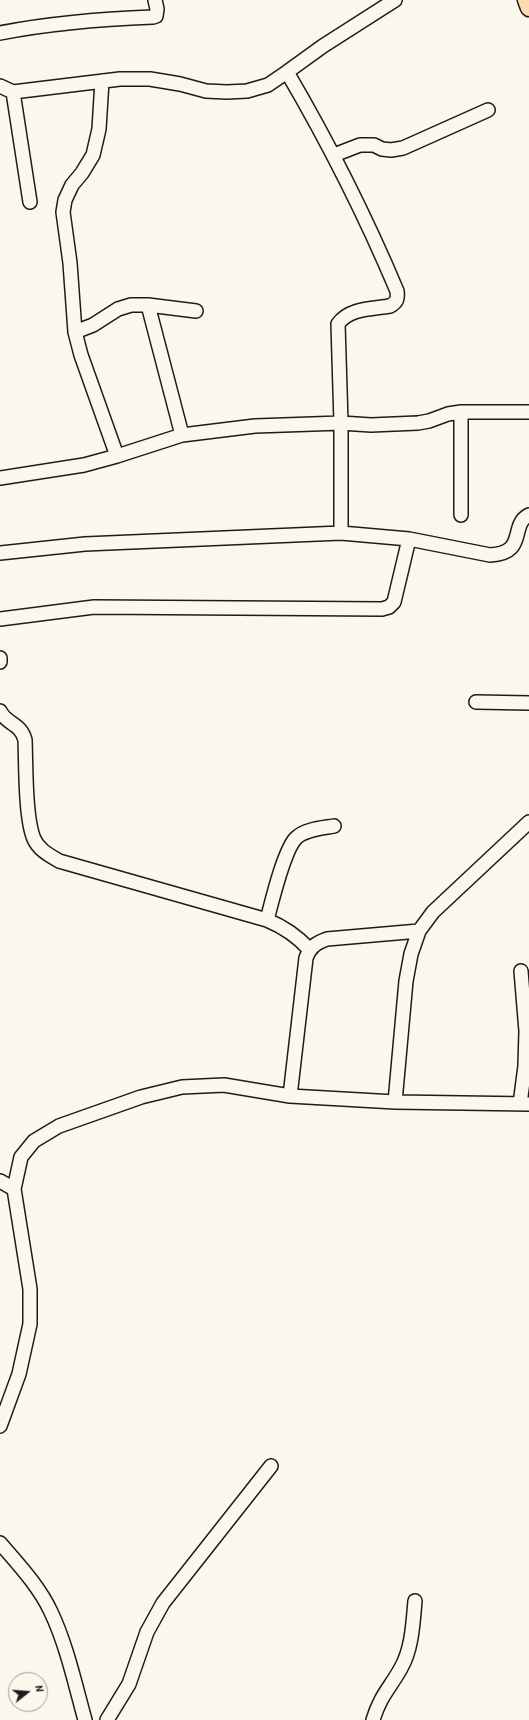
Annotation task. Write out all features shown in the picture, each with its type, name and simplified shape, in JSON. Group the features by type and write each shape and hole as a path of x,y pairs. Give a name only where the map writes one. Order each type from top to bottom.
{"main road":[{"path":"526,0 529,8"}],"street":[{"path":"0,33 48,24 153,17 156,16 157,13 155,0"},
{"path":"0,86 13,92 120,78 150,79 180,84 206,91 247,91 268,85 323,46 395,0"},
{"path":"287,72 334,155 379,249 397,291 398,298 395,303 390,306 350,313 343,317 338,324 341,423 341,533"},
{"path":"102,81 99,129 93,155 72,185 65,200 63,212 70,263 75,332 81,355 117,456"},
{"path":"13,92 30,202"},
{"path":"334,155 360,145 374,145 382,149 391,150 403,148 488,110"},
{"path":"75,332 93,325 118,309 131,305 148,304 196,311"},
{"path":"148,304 182,435"},
{"path":"461,412 461,515"},
{"path":"0,478 84,465 182,435 255,426 341,423 371,425 418,423 429,421 448,414 461,412 529,412"},
{"path":"0,553 85,544 341,533 410,539 490,555 500,555 509,551 515,543 521,523 529,515"},
{"path":"0,619 94,606 382,609 389,607 394,602 410,539"},
{"path":"476,702 529,703"},
{"path":"0,711 2,715 18,726 23,732 25,740 29,820 34,839 45,853 59,861 266,920 289,931 309,949"},
{"path":"395,1102 406,981 411,954 419,931 433,912 523,835 529,822"},
{"path":"266,920 288,849 296,837 309,831 334,826"},
{"path":"290,1096 306,958 309,949 318,942 327,939 419,931"},
{"path":"0,1426 19,1374 30,1324 30,1289 14,1188 21,1157 34,1141 59,1126 141,1097 182,1088 224,1085 290,1096 395,1102 525,1104 526,1031 521,971"},
{"path":"0,1181 14,1188"},
{"path":"107,1720 130,1684 147,1632 163,1602 271,1466"},
{"path":"0,1543 27,1575 51,1611 67,1653 85,1720"},
{"path":"373,1720 377,1705 402,1668 410,1641 415,1601"}]}
